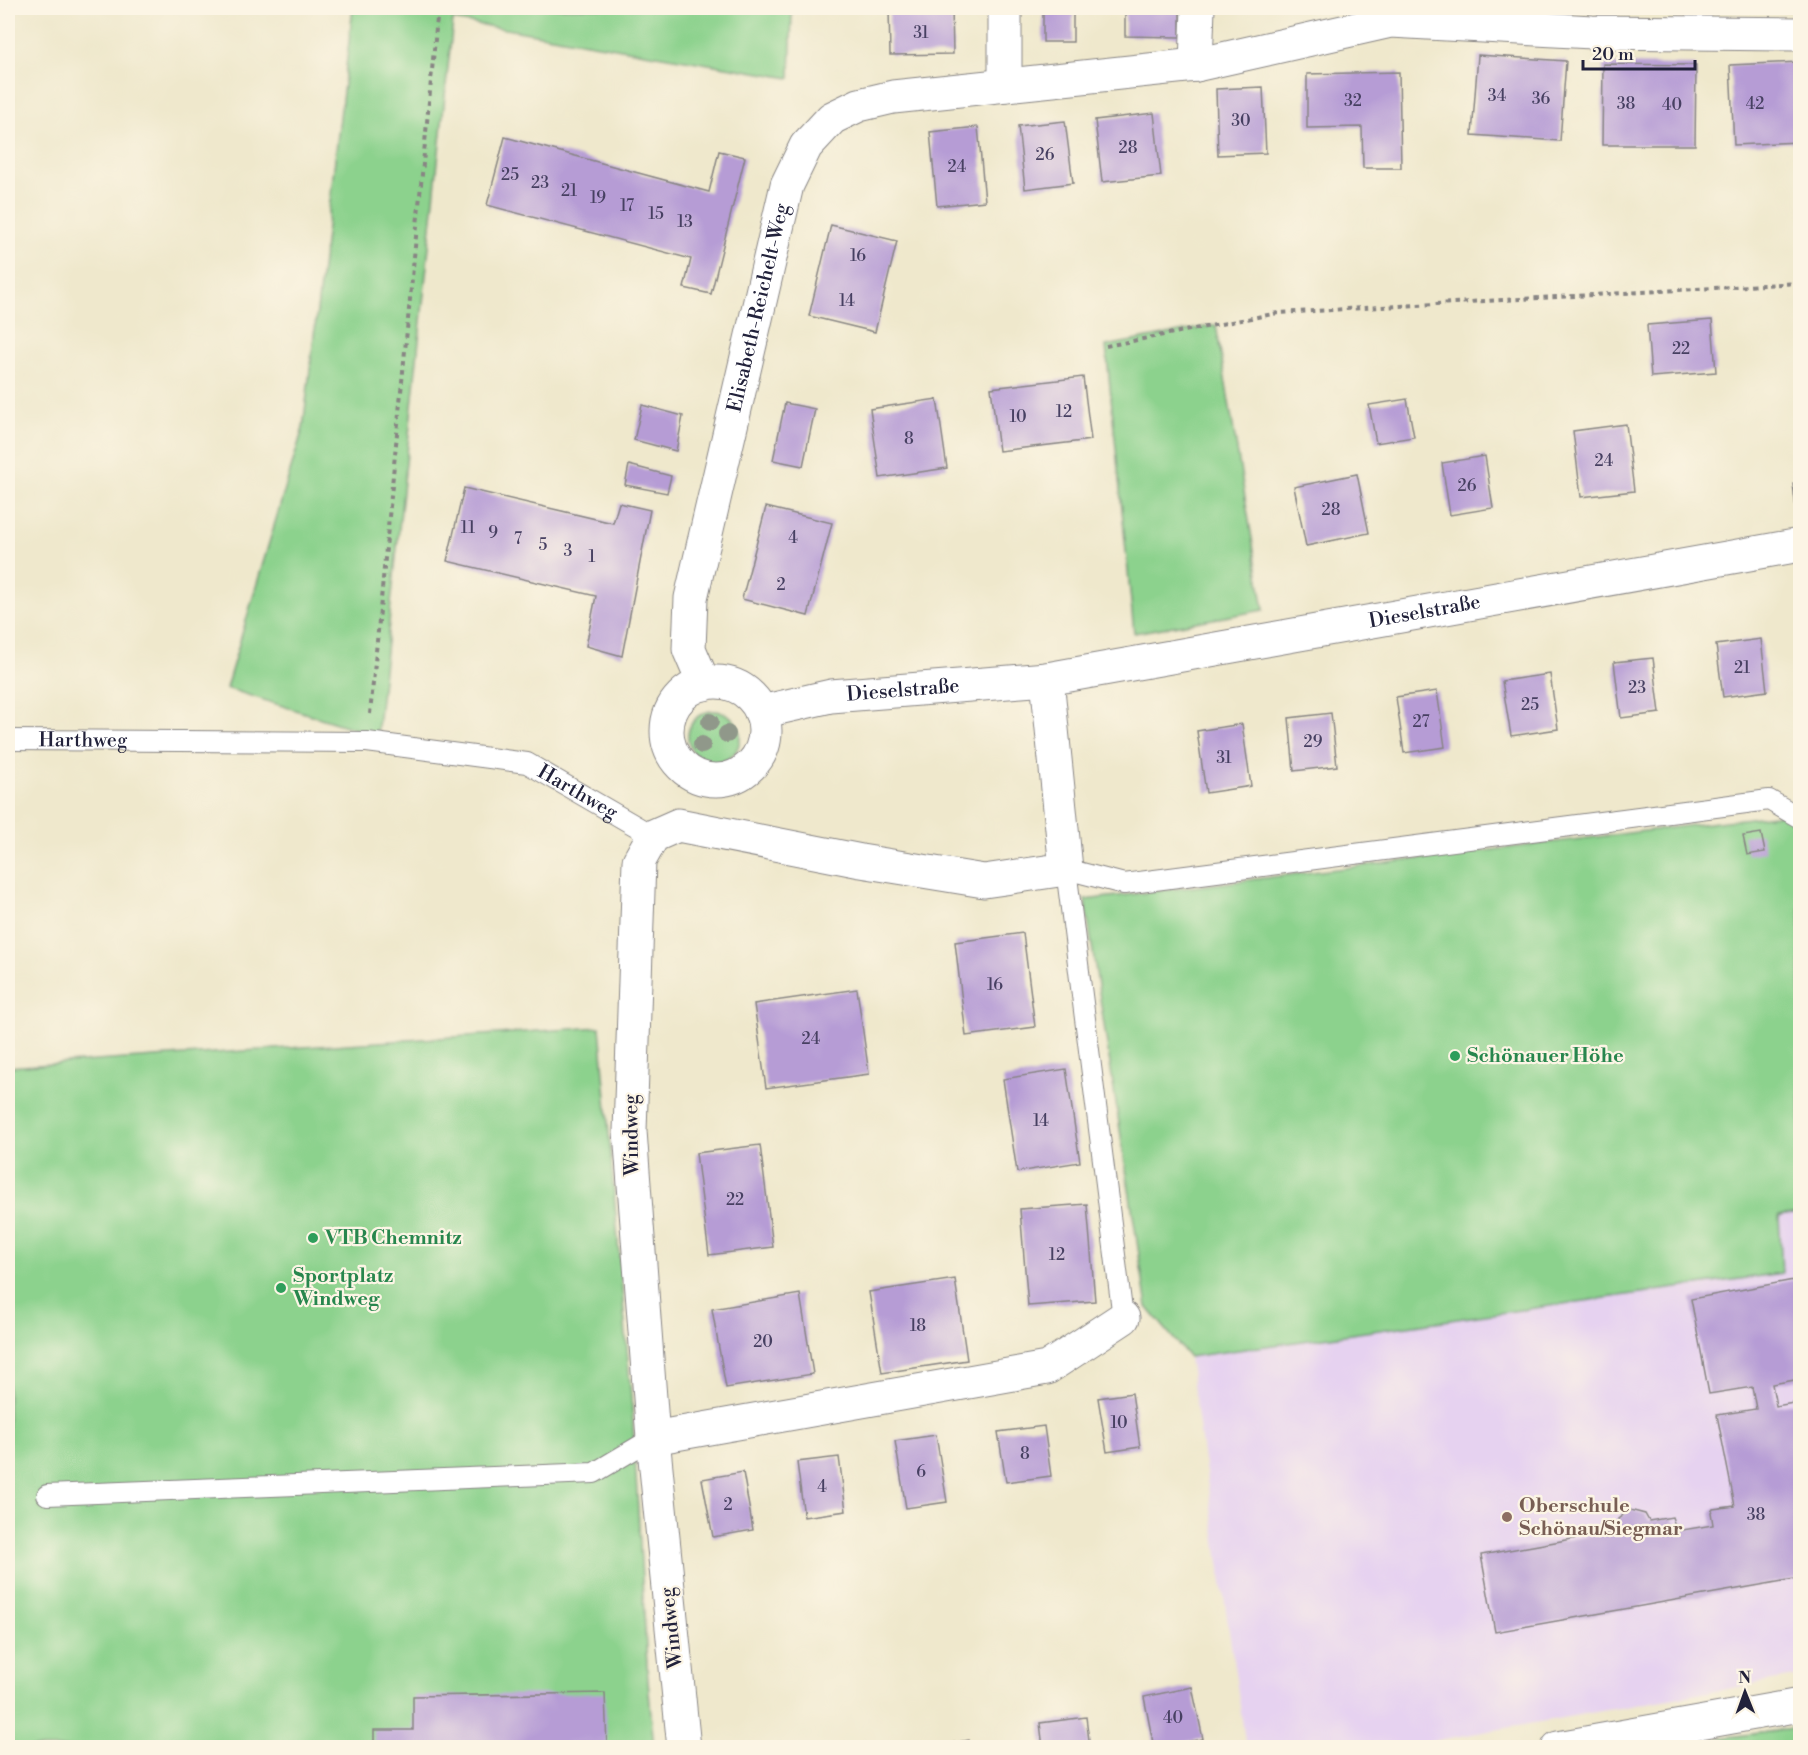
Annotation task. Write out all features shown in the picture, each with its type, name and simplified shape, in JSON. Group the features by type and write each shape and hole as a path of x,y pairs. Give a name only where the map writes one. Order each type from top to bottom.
{"street":[{"path":"1005,8 1005,86"},
{"path":"1196,65 1198,8"},
{"name":"Elisabeth-Reichelt-Weg","path":"704,684 689,649 691,598 787,185 806,146 832,118 859,105 893,97 1196,65 1391,14 1592,20 1686,20 1800,34"},
{"name":"Dieselstraße","path":"761,712 831,696 1047,679 1800,545"},
{"path":"653,836 678,825 861,861 984,881 1066,869 1047,679"},
{"path":"704,684 731,684 744,690 761,712 765,728 764,743 758,758 747,770 718,781 688,772 676,761 669,747 666,731 669,716 677,701 689,690 704,684"},
{"name":"Windweg","path":"653,836 639,861 630,1131 653,1438 684,1748"},
{"path":"653,1438 1047,1368 1123,1318"},
{"path":"1557,1748 1800,1705"}],"lane":[{"name":"Harthweg","path":"8,740 367,742 527,764 653,836"},
{"path":"1123,1318 1066,869 1124,884 1769,800 1800,818"},
{"path":"47,1495 594,1473 653,1438"}],"path":[{"path":"367,742 438,8"},
{"path":"1106,346 1278,313 1800,283"}],"shaded area":[{"name":"Oberschule Schönau/Siegmar","path":"1800,1213 1800,1676 1398,1747 1246,1747 1189,1357 1782,1273 1779,1215"}],"green space":[{"path":"353,8 792,8 790,78 453,20 377,736 226,688 303,428"},
{"path":"1216,325 1264,610 1134,633 1106,346"},
{"path":"709,711 719,711 733,718 740,737 733,756 719,763 709,763 699,759 692,752 688,742 688,732 692,722 699,715"},
{"name":"Schönauer Höhe","path":"1800,812 1800,1213 1779,1216 1782,1273 1189,1357 1147,1307 1085,900"},
{"name":"VTB Chemnitz","path":"600,1027 632,1408 654,1747 8,1748 8,1067"},
{"path":"1800,1728 1800,1747 1647,1747"}],"building":[{"path":"889,8 952,8 953,54 890,55"},
{"path":"1043,8 1073,8 1073,42 1043,42"},
{"path":"1125,8 1180,8 1180,37 1125,36"},
{"path":"1478,55 1566,61 1560,141 1472,135"},
{"path":"1800,62 1800,142 1734,145 1730,65"},
{"path":"1603,64 1696,65 1695,145 1602,145"},
{"path":"1399,72 1401,168 1363,168 1362,127 1307,128 1307,74"},
{"path":"1263,87 1266,153 1218,155 1216,89"},
{"path":"1154,113 1161,176 1102,182 1095,120"},
{"path":"1065,121 1073,183 1025,189 1018,126"},
{"path":"978,127 985,201 937,206 930,132"},
{"path":"505,137 709,192 719,151 745,157 711,294 684,288 691,259 487,205"},
{"path":"831,225 897,241 875,332 809,316"},
{"path":"1712,320 1716,372 1651,377 1647,325"},
{"path":"1083,377 1091,440 999,451 991,388"},
{"path":"937,399 947,468 880,478 870,409"},
{"path":"1407,399 1414,437 1376,443 1369,405"},
{"path":"785,403 815,409 803,466 773,460"},
{"path":"642,405 683,416 676,451 634,440"},
{"path":"1626,424 1634,491 1581,497 1573,431"},
{"path":"1485,456 1493,508 1450,515 1442,463"},
{"path":"629,465 671,476 667,493 625,485"},
{"path":"1357,474 1369,533 1306,546 1294,487"},
{"path":"1800,483 1800,510 1796,510 1793,484"},
{"path":"464,488 613,523 619,503 650,510 622,656 586,646 596,596 447,561"},
{"path":"766,507 832,523 808,616 742,599"},
{"path":"1761,639 1767,691 1723,697 1716,645"},
{"path":"1653,658 1660,713 1621,718 1614,662"},
{"path":"1550,674 1558,729 1511,736 1502,681"},
{"path":"1437,691 1445,747 1404,753 1396,697"},
{"path":"1331,713 1337,766 1294,771 1289,718"},
{"path":"1242,724 1251,786 1206,793 1197,731"},
{"path":"1761,833 1765,852 1747,855 1743,836"},
{"path":"1023,933 1035,1027 966,1036 955,942"},
{"path":"857,989 869,1074 766,1088 754,1004"},
{"path":"1066,1069 1080,1162 1017,1172 1003,1079"},
{"path":"760,1145 773,1247 709,1255 696,1153"},
{"path":"1087,1204 1095,1301 1028,1306 1020,1209"},
{"path":"955,1279 967,1360 882,1373 869,1292"},
{"path":"1794,1280 1800,1321 1800,1379 1772,1384 1776,1406 1800,1402 1800,1578 1495,1632 1481,1555 1617,1531 1618,1519 1630,1510 1645,1514 1649,1521 1672,1517 1677,1531 1713,1525 1711,1512 1713,1509 1735,1506 1717,1415 1756,1409 1752,1387 1709,1394 1691,1299"},
{"path":"800,1294 813,1374 726,1388 712,1309"},
{"path":"1132,1393 1140,1447 1107,1452 1098,1398"},
{"path":"1044,1426 1051,1476 1006,1482 998,1432"},
{"path":"936,1435 947,1502 906,1508 895,1441"},
{"path":"839,1457 846,1511 804,1517 797,1462"},
{"path":"743,1472 753,1530 713,1537 702,1479"},
{"path":"1192,1687 1203,1739 1154,1748 1144,1697"},
{"path":"605,1693 607,1748 374,1748 374,1730 413,1730 413,1696"},
{"path":"1086,1717 1090,1748 1043,1748 1040,1723"},
{"path":"969,1740 970,1748 933,1748 933,1746"}],"place":[{"name":"Schönauer Höhe","path":"1455,1056"},
{"name":"VTB Chemnitz","path":"313,1238"},
{"name":"Sportplatz Windweg","path":"281,1288"},
{"name":"Oberschule Schönau/Siegmar","path":"1507,1517"}]}
